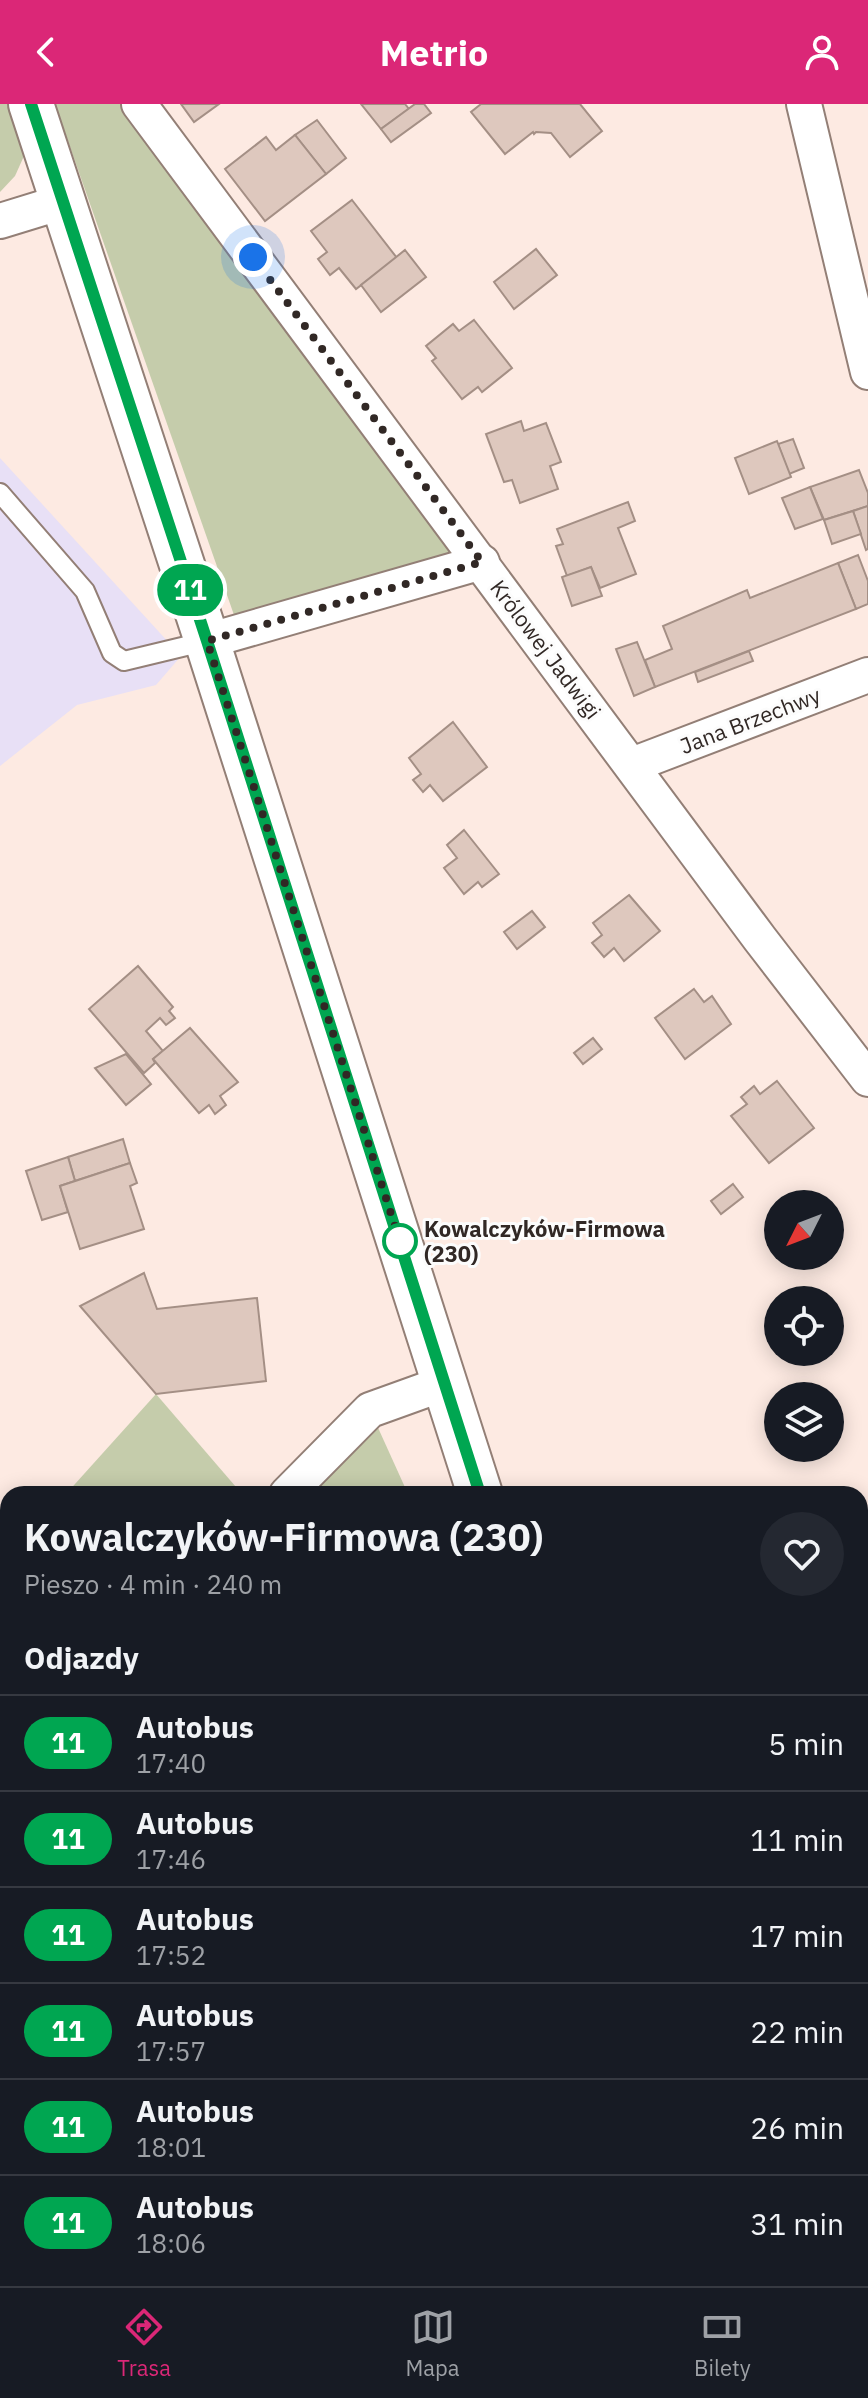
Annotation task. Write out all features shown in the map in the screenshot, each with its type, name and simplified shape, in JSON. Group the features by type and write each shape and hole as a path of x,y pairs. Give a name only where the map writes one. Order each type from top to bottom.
{"main road":[{"path":"31,104 477,1486"}],"street":[{"name":"Królowej Jadwigi","path":"139,104 760,939 868,1079"},
{"path":"804,104 868,372"},
{"path":"0,221 62,202"},
{"path":"207,641 482,562"},
{"name":"Jana Brzechwy","path":"632,765 868,675"},
{"path":"295,1486 370,1410 445,1383"}],"lane":[{"path":"0,493 85,591 112,653 124,661 207,641"}],"shaded area":[{"path":"0,458 181,656 156,685 77,705 0,766"}],"green space":[{"path":"0,104 9,104 24,156 15,176 0,192"},
{"path":"55,104 139,104 482,562 234,615"},
{"path":"156,1394 235,1486 73,1486"},
{"path":"370,1410 404,1486 295,1486"}],"building":[{"path":"181,104 219,104 194,122"},
{"path":"361,104 405,104 409,109 381,129"},
{"path":"415,104 424,104 431,113 391,142 381,129"},
{"path":"481,104 580,104 602,131 570,157 551,133 536,132 505,154 471,112"},
{"path":"317,120 346,158 326,174 295,135"},
{"path":"295,135 326,174 265,221 225,169 266,137 276,150"},
{"path":"352,200 397,258 356,289 339,268 330,275 318,259 327,252 311,231"},
{"path":"536,249 557,275 514,309 494,282"},
{"path":"405,250 426,277 381,312 361,285"},
{"path":"474,320 512,368 482,392 478,387 462,399 432,361 436,358 426,346 453,324 459,331"},
{"path":"521,421 524,431 546,423 561,462 550,466 558,489 520,503 512,480 504,482 486,434"},
{"path":"793,439 804,468 789,474 778,444"},
{"path":"777,441 791,477 749,494 735,458"},
{"path":"859,470 868,493 868,506 824,520 810,487"},
{"path":"810,487 823,519 795,529 782,498"},
{"path":"628,502 635,521 618,528 636,574 600,588 591,567 567,576 556,546 563,544 557,529"},
{"path":"868,506 868,549 866,550 853,511"},
{"path":"853,511 861,534 832,544 824,520"},
{"path":"858,555 868,581 868,604 856,609 838,563"},
{"path":"838,563 856,609 655,687 645,660 672,649 663,626 747,590 750,598"},
{"path":"591,567 602,596 572,606 562,577"},
{"path":"637,642 655,687 634,696 616,649"},
{"path":"749,651 753,661 698,682 695,672"},
{"path":"453,722 487,767 443,801 430,785 423,792 413,780 421,774 409,758"},
{"path":"464,830 499,874 482,887 478,882 464,894 444,868 457,858 447,845"},
{"path":"629,895 660,931 624,961 614,948 604,957 592,943 602,935 593,923"},
{"path":"532,911 545,927 517,949 504,932"},
{"path":"138,966 173,1007 169,1011 175,1018 166,1025 160,1018 146,1031 163,1051 144,1073 89,1009"},
{"path":"694,989 704,1002 712,996 731,1024 685,1059 655,1018"},
{"path":"190,1028 238,1082 220,1096 226,1105 215,1114 209,1105 199,1113 153,1059"},
{"path":"593,1038 602,1049 583,1064 574,1053"},
{"path":"126,1054 151,1084 126,1105 95,1068"},
{"path":"777,1081 814,1128 769,1163 731,1116 747,1104 741,1097 754,1086 760,1094"},
{"path":"123,1139 130,1163 75,1181 68,1157"},
{"path":"68,1157 75,1181 60,1186 68,1212 42,1220 26,1171"},
{"path":"130,1163 137,1183 130,1186 144,1229 80,1249 60,1186"},
{"path":"733,1184 743,1197 721,1214 711,1201"},
{"path":"144,1273 157,1309 257,1298 266,1381 156,1394 80,1306"}],"bus line":[{"name":"11","path":"31,104 477,1486"}],"place":[{"name":"Kowalczyków-Firmowa (230)","path":"400,1241"}],"route":[{"path":"253,257 482,562 207,641 402,1248 400,1241"}]}
